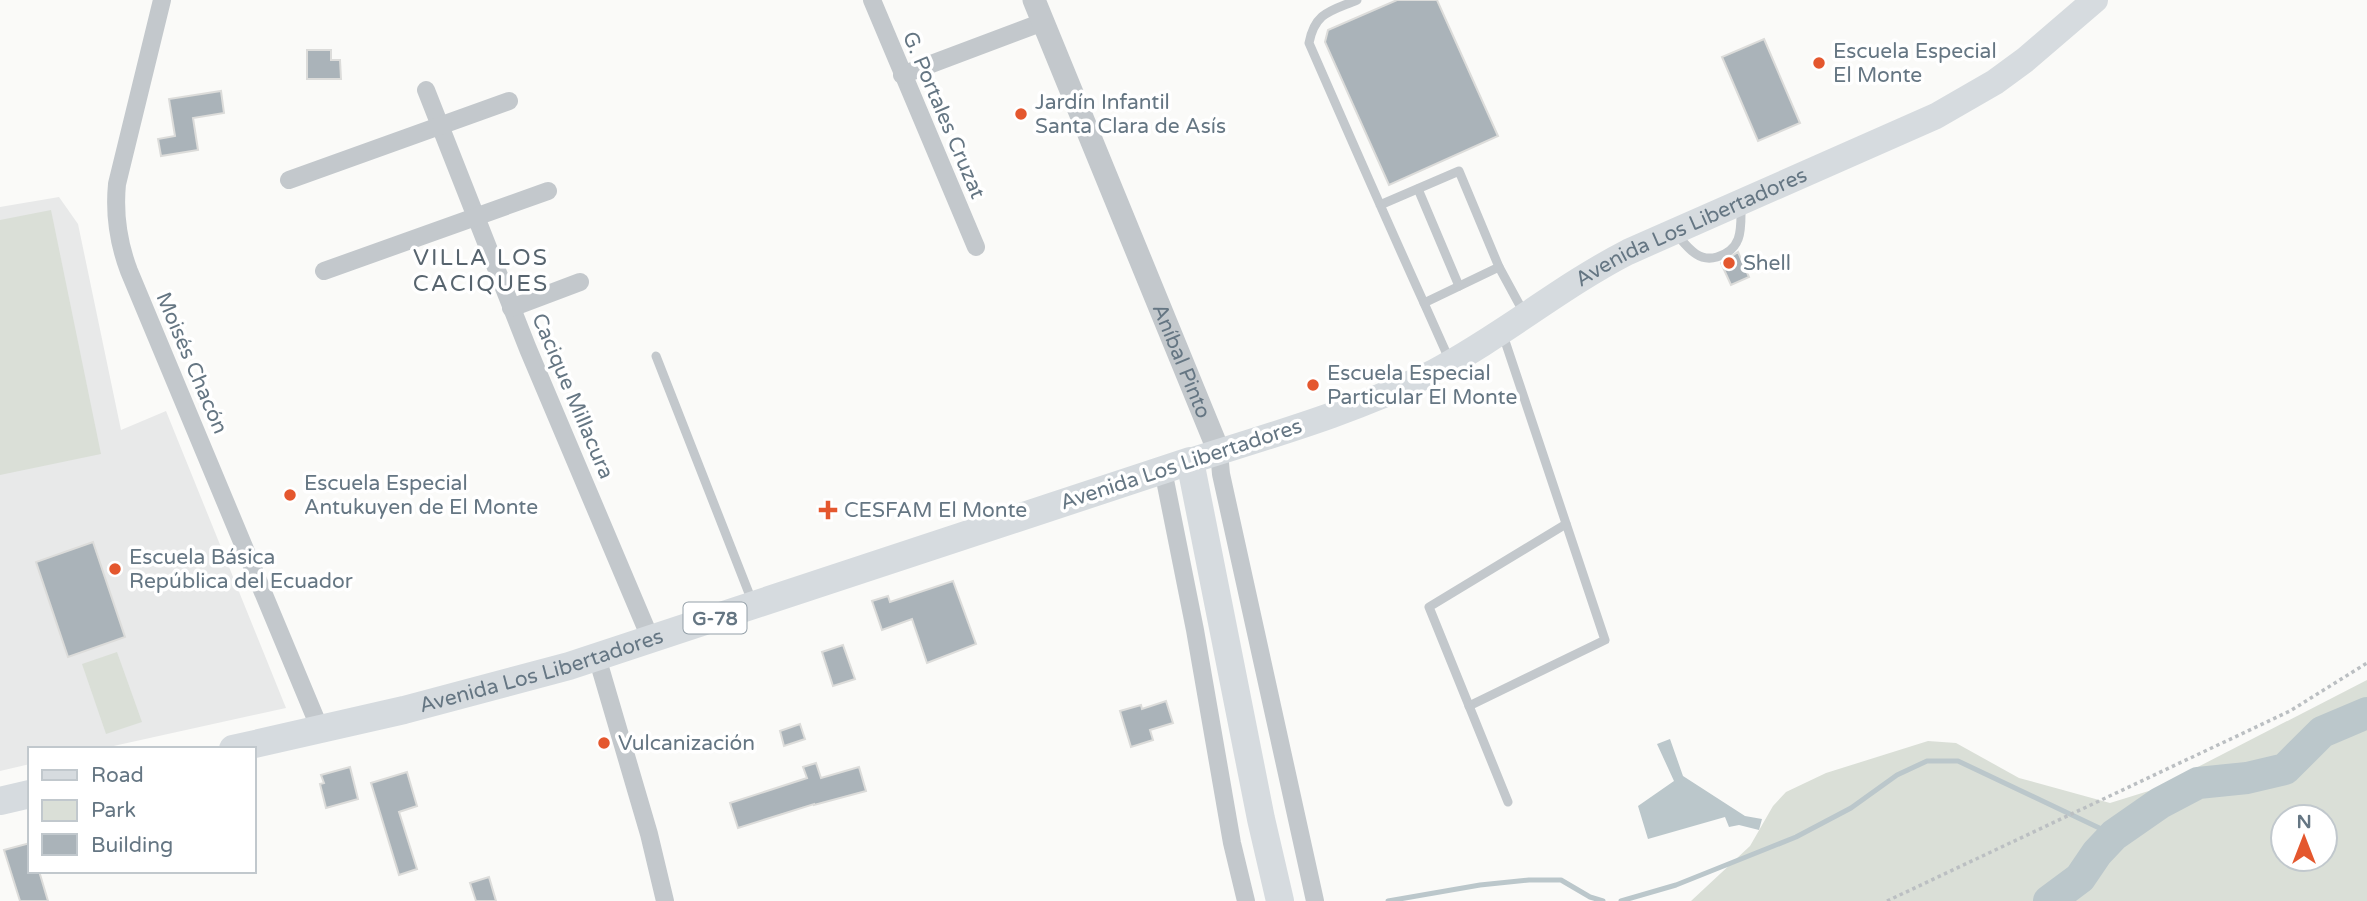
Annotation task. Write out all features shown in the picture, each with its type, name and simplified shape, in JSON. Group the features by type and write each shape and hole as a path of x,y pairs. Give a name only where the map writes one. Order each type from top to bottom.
{"main road":[{"name":"Avenida Los Libertadores","path":"242,747 487,689 597,657 1163,470 1192,472 1219,452 1378,398 1451,362 1606,263 1672,230 1908,130 1963,101 2025,60 2095,0"},
{"path":"1192,472 1258,806 1280,901"},
{"path":"0,801 28,794"}],"street":[{"name":"Moisés Chacón","path":"162,0 117,184 115,201 118,236 130,271 320,729"},
{"name":"G. Portales Cruzat","path":"872,0 976,247"},
{"name":"Aníbal Pinto","path":"1034,0 1219,452 1221,474 1315,901"},
{"path":"902,75 1043,22"},
{"name":"Cacique Millacura","path":"426,90 511,308 651,639"},
{"path":"289,180 509,101"},
{"path":"324,271 548,191"},
{"path":"511,308 580,282"},
{"path":"1163,470 1195,629 1231,843 1246,901"},
{"path":"1174,524 1192,472"},
{"path":"597,657 649,834 665,901"}],"lane":[{"path":"1357,0 1322,14 1312,28 1309,43 1451,362"},
{"path":"1380,205 1458,171 1499,267 1525,315"},
{"path":"1418,189 1460,286"},
{"path":"1672,230 1699,255 1709,258 1731,251 1740,238 1741,201"},
{"path":"1424,303 1499,267"},
{"path":"1469,706 1605,639 1502,330"},
{"path":"656,356 754,605"},
{"path":"1508,803 1429,607 1566,524"}],"path":[{"path":"1887,901 2290,711 2367,663"}],"shaded area":[{"name":"Escuela Básica República del Ecuador","path":"59,197 78,224 121,430 166,411 286,708 109,747 28,747 28,764 0,771 0,207"},
{"path":"1670,739 1683,776 1745,816 1762,819 1759,830 1739,825 1729,827 1725,817 1648,839 1638,806 1674,781 1657,744"}],"green space":[{"path":"51,210 101,454 0,475 0,220"},
{"path":"117,652 142,722 106,734 82,664"},
{"path":"2367,680 2367,901 1691,901 1750,846 1773,806 1786,792 1826,773 1928,741 1956,743 2019,778 2110,803 2155,789"}],"building":[{"path":"1397,0 1437,0 1498,136 1389,185 1325,42 1328,30"},
{"path":"1764,39 1800,123 1758,141 1722,57"},
{"path":"307,50 331,50 331,60 340,60 341,79 307,79"},
{"path":"221,91 224,113 193,118 198,150 161,156 158,139 175,136 169,99"},
{"path":"1738,252 1749,277 1731,285 1721,263"},
{"path":"93,542 125,637 68,657 36,562"},
{"path":"953,581 976,644 927,663 912,619 882,630 872,601 888,596 890,602"},
{"path":"843,645 855,679 833,686 822,652"},
{"path":"1166,701 1173,723 1150,730 1153,740 1131,747 1120,711 1141,705 1142,709"},
{"path":"800,724 805,739 784,746 780,731"},
{"path":"816,763 821,778 859,767 866,791 738,828 730,803 807,778 803,767"},
{"path":"350,767 358,799 326,808 320,784 324,783 321,775"},
{"path":"407,772 417,806 399,812 417,869 399,875 371,783"},
{"path":"28,844 28,873 40,873 48,901 20,901 4,850"},
{"path":"489,877 496,901 476,901 470,883"}],"waterway":[{"path":"2049,901 2080,878 2097,853 2114,835 2160,803 2198,783 2247,778 2285,769 2322,732 2367,713"},
{"path":"1621,901 1676,885 1796,837 1851,808 1897,775 1927,761 1958,761 2114,835"},
{"path":"1388,901 1480,885 1529,880 1561,880 1590,897 1603,901"}],"place":[{"name":"Escuela Especial El Monte","path":"1819,63"},
{"name":"Jardín Infantil Santa Clara de Asís","path":"1021,114"},
{"name":"Shell","path":"1729,263"},
{"name":"Escuela Especial Particular El Monte","path":"1313,385"},
{"name":"Escuela Especial Antukuyen de El Monte","path":"290,495"},
{"name":"CESFAM El Monte","path":"828,510"},
{"name":"Escuela Básica República del Ecuador","path":"115,569"},
{"name":"Vulcanización","path":"604,743"}],"district":[{"name":"VILLA LOS CACIQUES","path":"481,270"}]}
